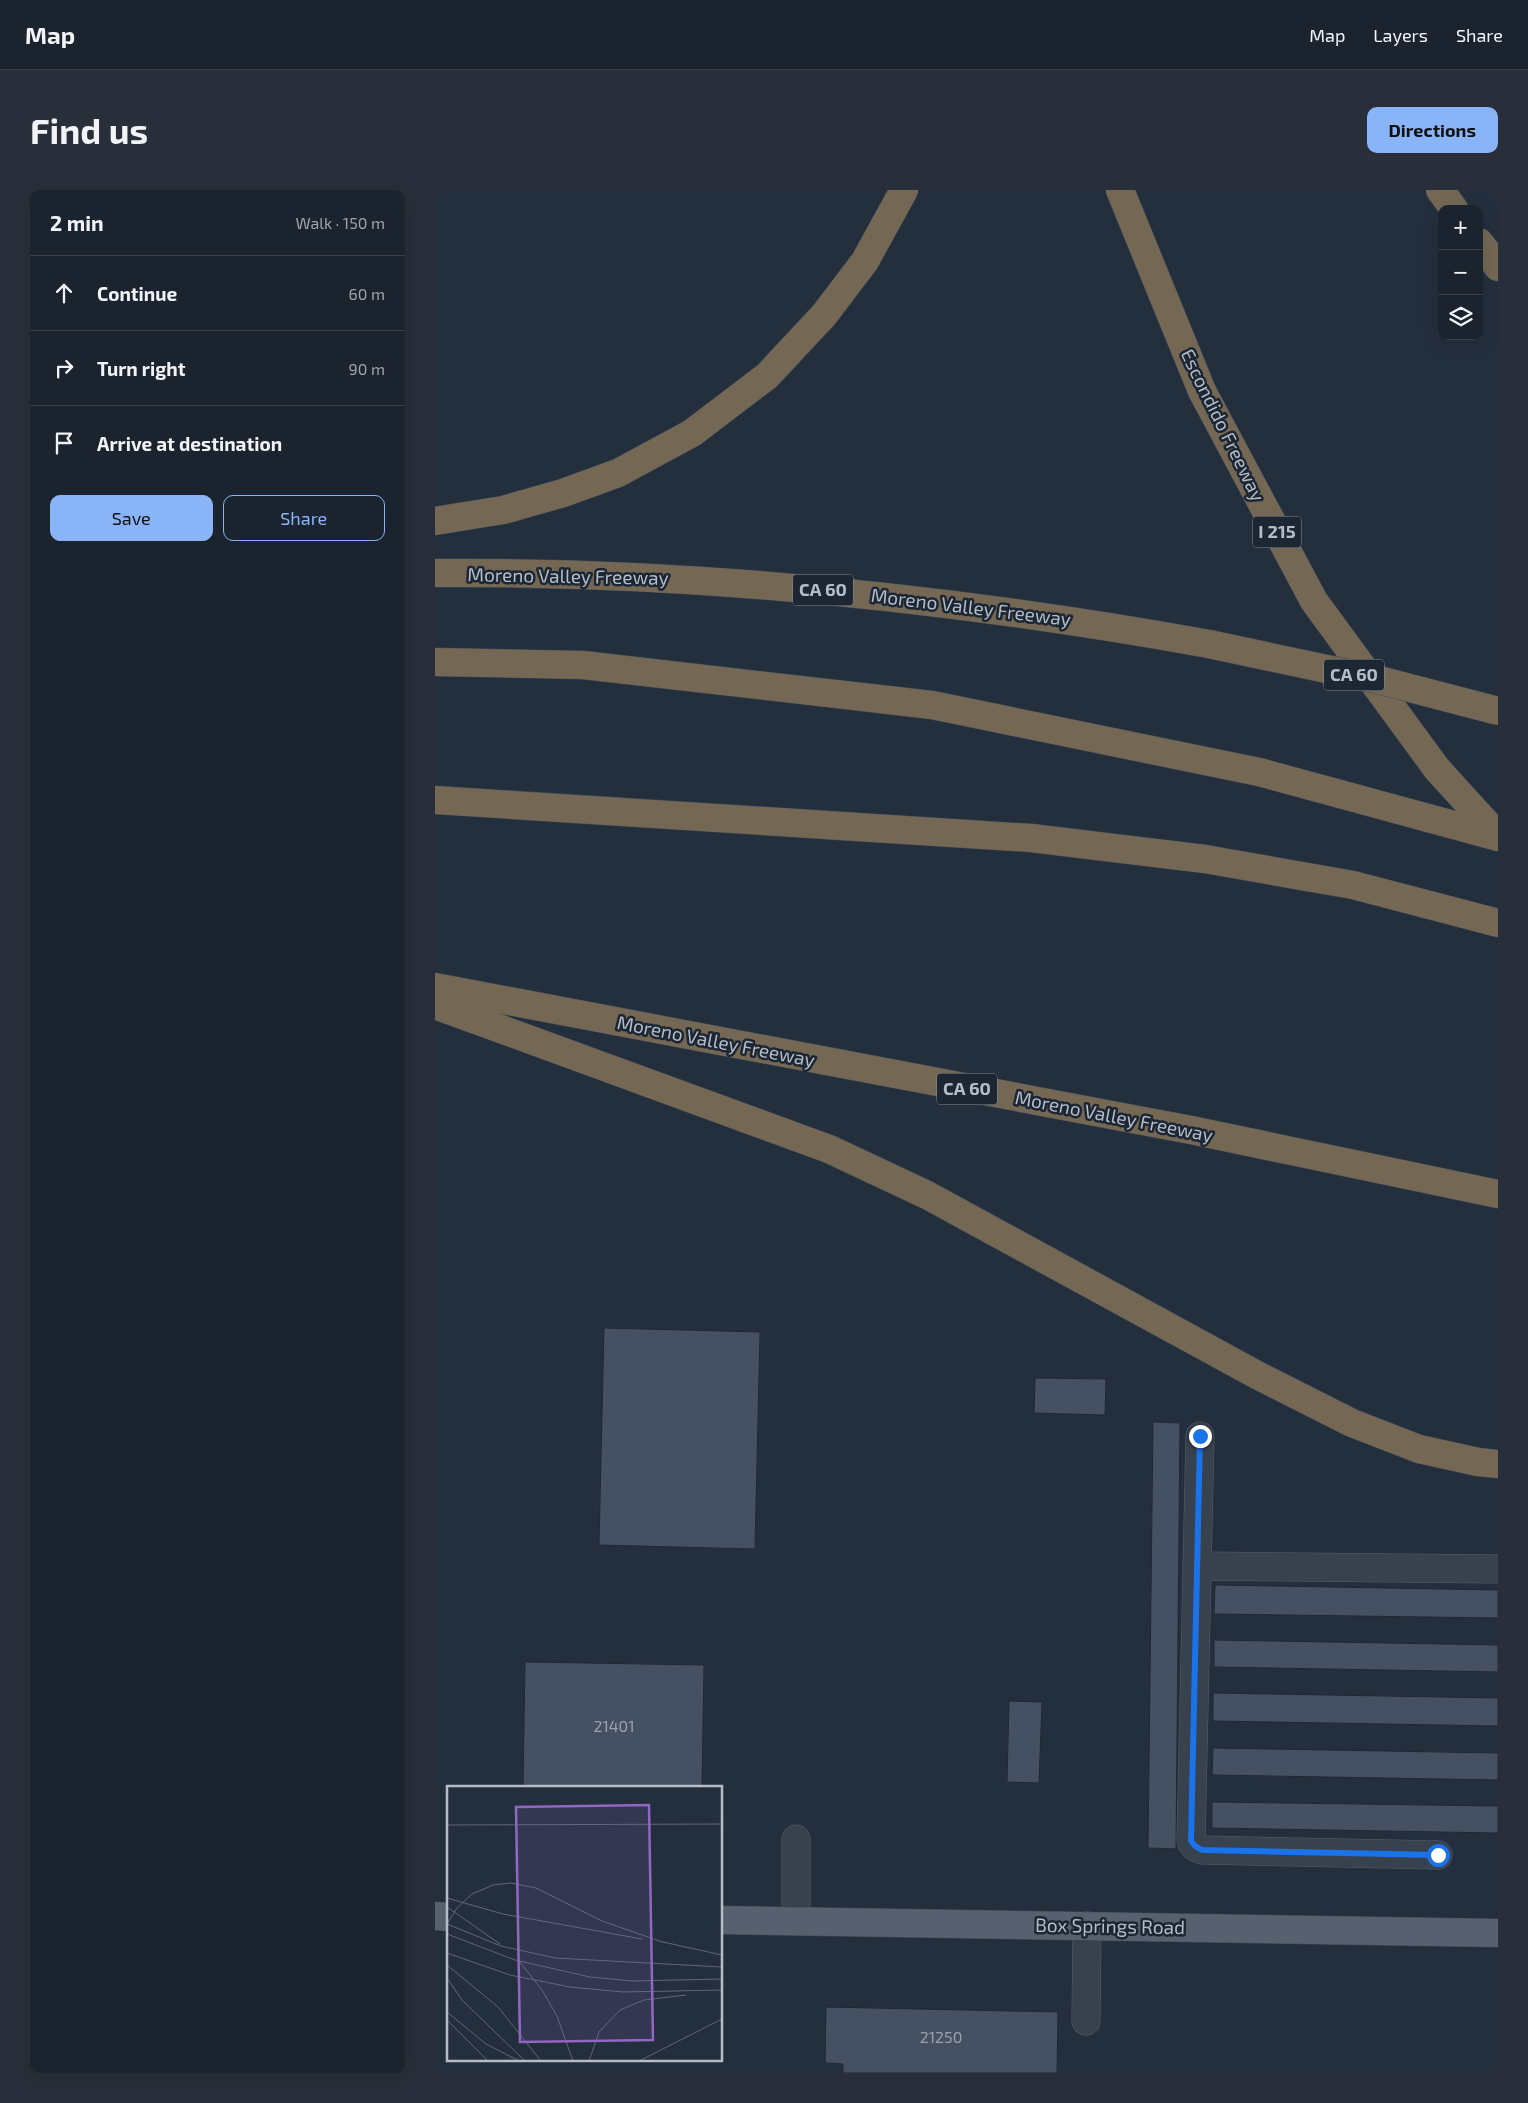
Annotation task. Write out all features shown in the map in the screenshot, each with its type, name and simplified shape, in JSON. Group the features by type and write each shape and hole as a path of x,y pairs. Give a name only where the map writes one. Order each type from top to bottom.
{"highway":[{"path":"435,521 503,510 563,493 618,473 692,433 767,376 824,315 865,261 904,190"},
{"name":"Escondido Freeway","path":"1120,190 1202,391 1314,601 1437,769 1498,836"},
{"path":"1440,190 1451,205"},
{"path":"1483,247 1498,266"},
{"name":"Moreno Valley Freeway","path":"435,573 671,578 885,595 1095,623 1209,644 1383,681 1498,711"},
{"path":"435,662 583,665 933,705 1259,772 1498,836"},
{"path":"435,800 1031,838 1205,859 1353,885 1498,924"},
{"name":"Moreno Valley Freeway","path":"435,987 1191,1130 1498,1194"},
{"path":"435,1005 829,1149 927,1195 1257,1375 1352,1423 1419,1448 1478,1462 1498,1464"}],"main road":[{"name":"Box Springs Road","path":"723,1920 1498,1933"}],"lane":[{"path":"1200,1436 1199,1566 1191,1841 1202,1850 1438,1855"},
{"path":"1199,1566 1498,1570"},
{"path":"796,1839 796,1921"},
{"path":"1086,2021 1087,1926"}],"building":[{"path":"604,1328 760,1332 755,1549 599,1545"},
{"path":"1035,1378 1106,1379 1105,1415 1034,1413"},
{"path":"1153,1422 1180,1423 1176,1849 1148,1848"},
{"path":"1215,1585 1498,1590 1498,1618 1214,1614"},
{"path":"1214,1640 1498,1645 1498,1672 1214,1667"},
{"path":"525,1662 704,1665 702,1786 523,1786"},
{"path":"1213,1693 1498,1698 1498,1726 1213,1721"},
{"path":"1009,1701 1042,1702 1039,1783 1007,1782"},
{"path":"1213,1748 1498,1753 1498,1780 1212,1775"},
{"path":"1212,1802 1498,1806 1498,1833 1212,1828"},
{"path":"826,2007 1058,2012 1057,2073 843,2073 843,2064 825,2063"}],"route":[{"path":"1200,1436 1199,1566 1191,1841 1202,1850 1438,1855"}]}
